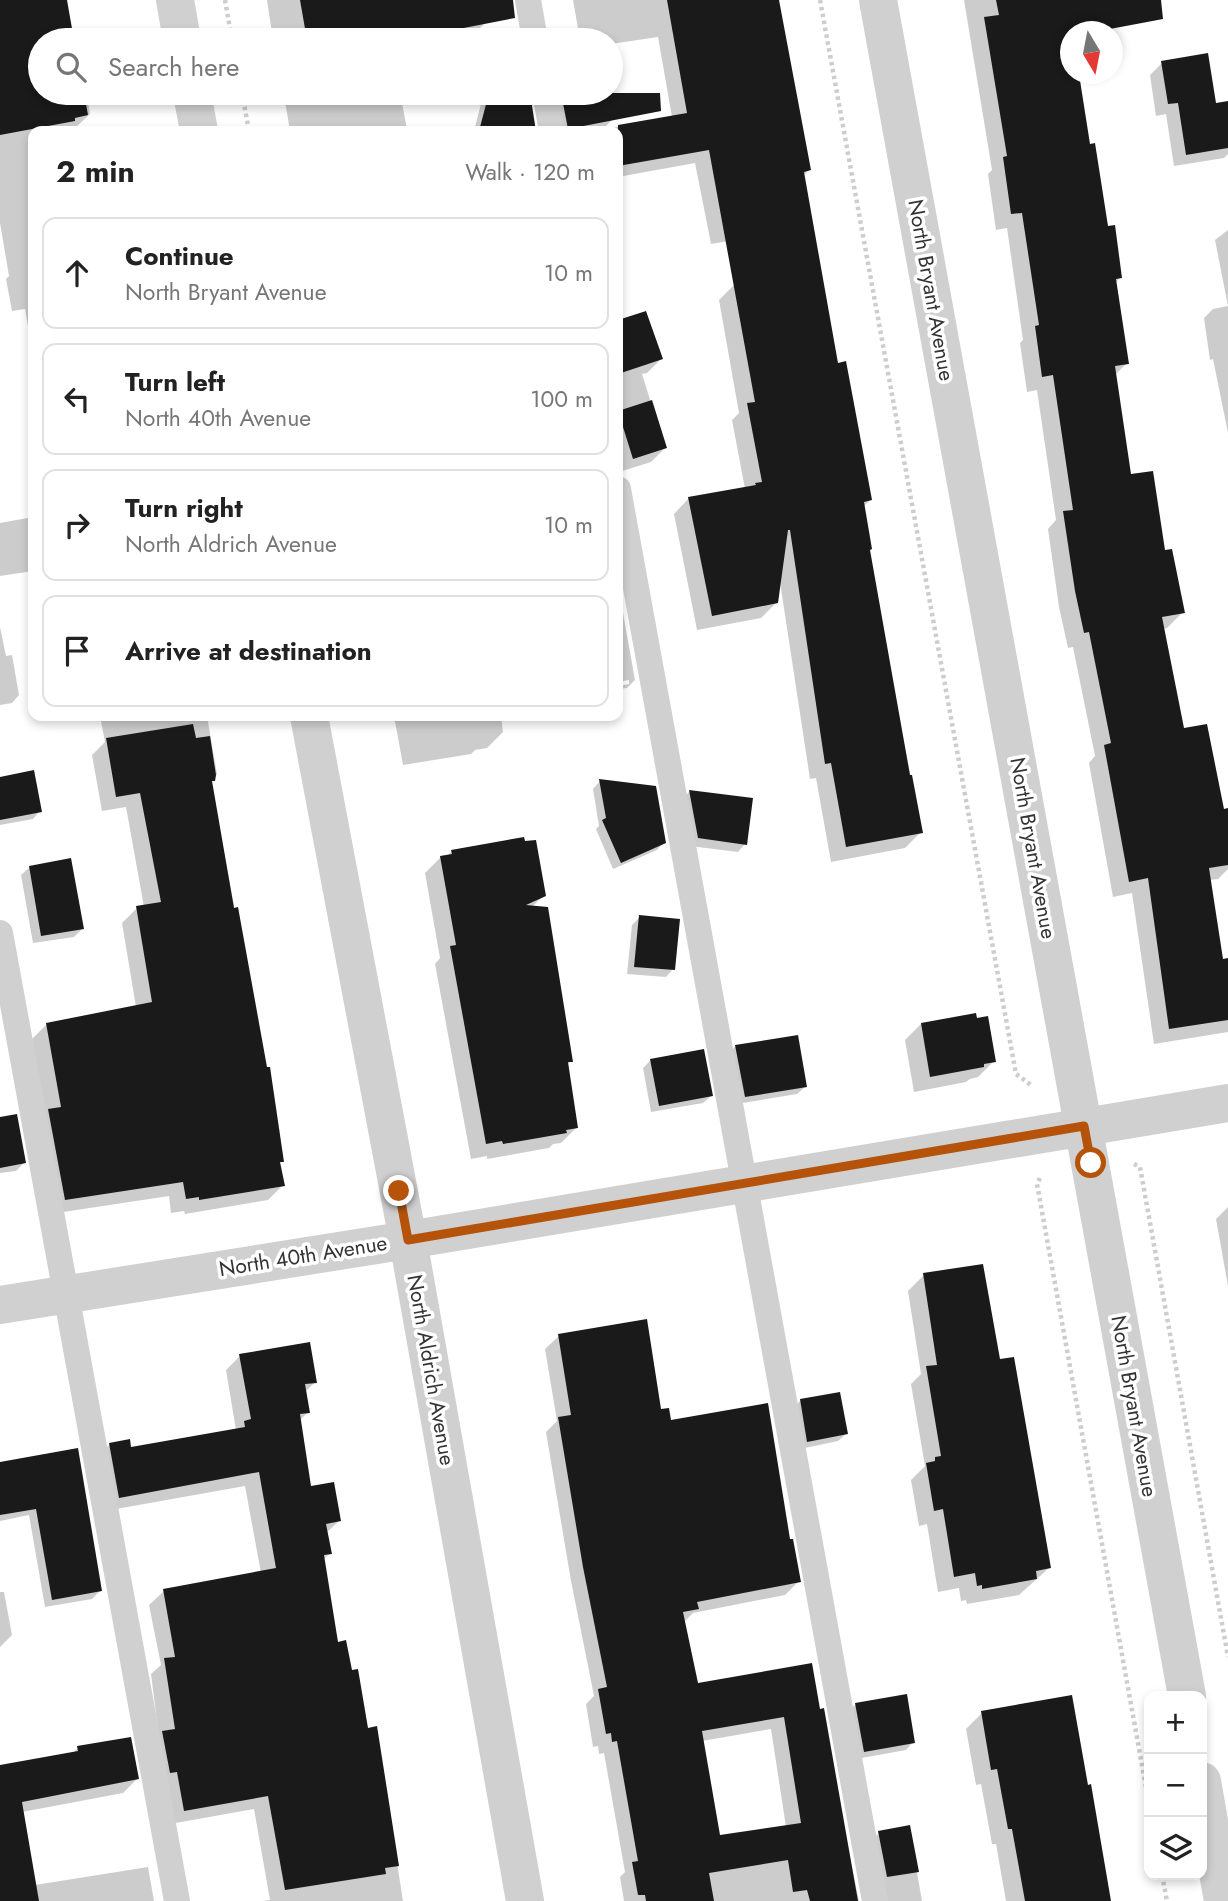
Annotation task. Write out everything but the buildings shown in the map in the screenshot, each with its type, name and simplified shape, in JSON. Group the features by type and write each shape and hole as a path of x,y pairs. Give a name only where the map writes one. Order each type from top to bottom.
{"street":[{"path":"174,0 180,28"},
{"name":"North Bryant Avenue","path":"878,0 1185,1691"},
{"path":"194,105 198,126"},
{"name":"North Aldrich Avenue","path":"310,721 408,1240 525,1901"},
{"name":"North 40th Avenue","path":"0,1305 1228,1103"},
{"path":"1207,1810 1223,1901"}],"lane":[{"path":"528,0 533,28"},
{"path":"547,105 551,126"},
{"path":"623,516 875,1901"},
{"path":"0,933 177,1901"}],"path":[{"path":"225,0 230,28"},
{"path":"820,0 1016,1074 1031,1086"},
{"path":"244,105 248,126"},
{"path":"1125,1157 1140,1167 1228,1657"},
{"path":"1044,1170 1037,1184 1144,1776"},
{"path":"1163,1880 1167,1901"}],"route":[{"path":"399,1191 408,1240 1084,1126 1091,1163"}]}
